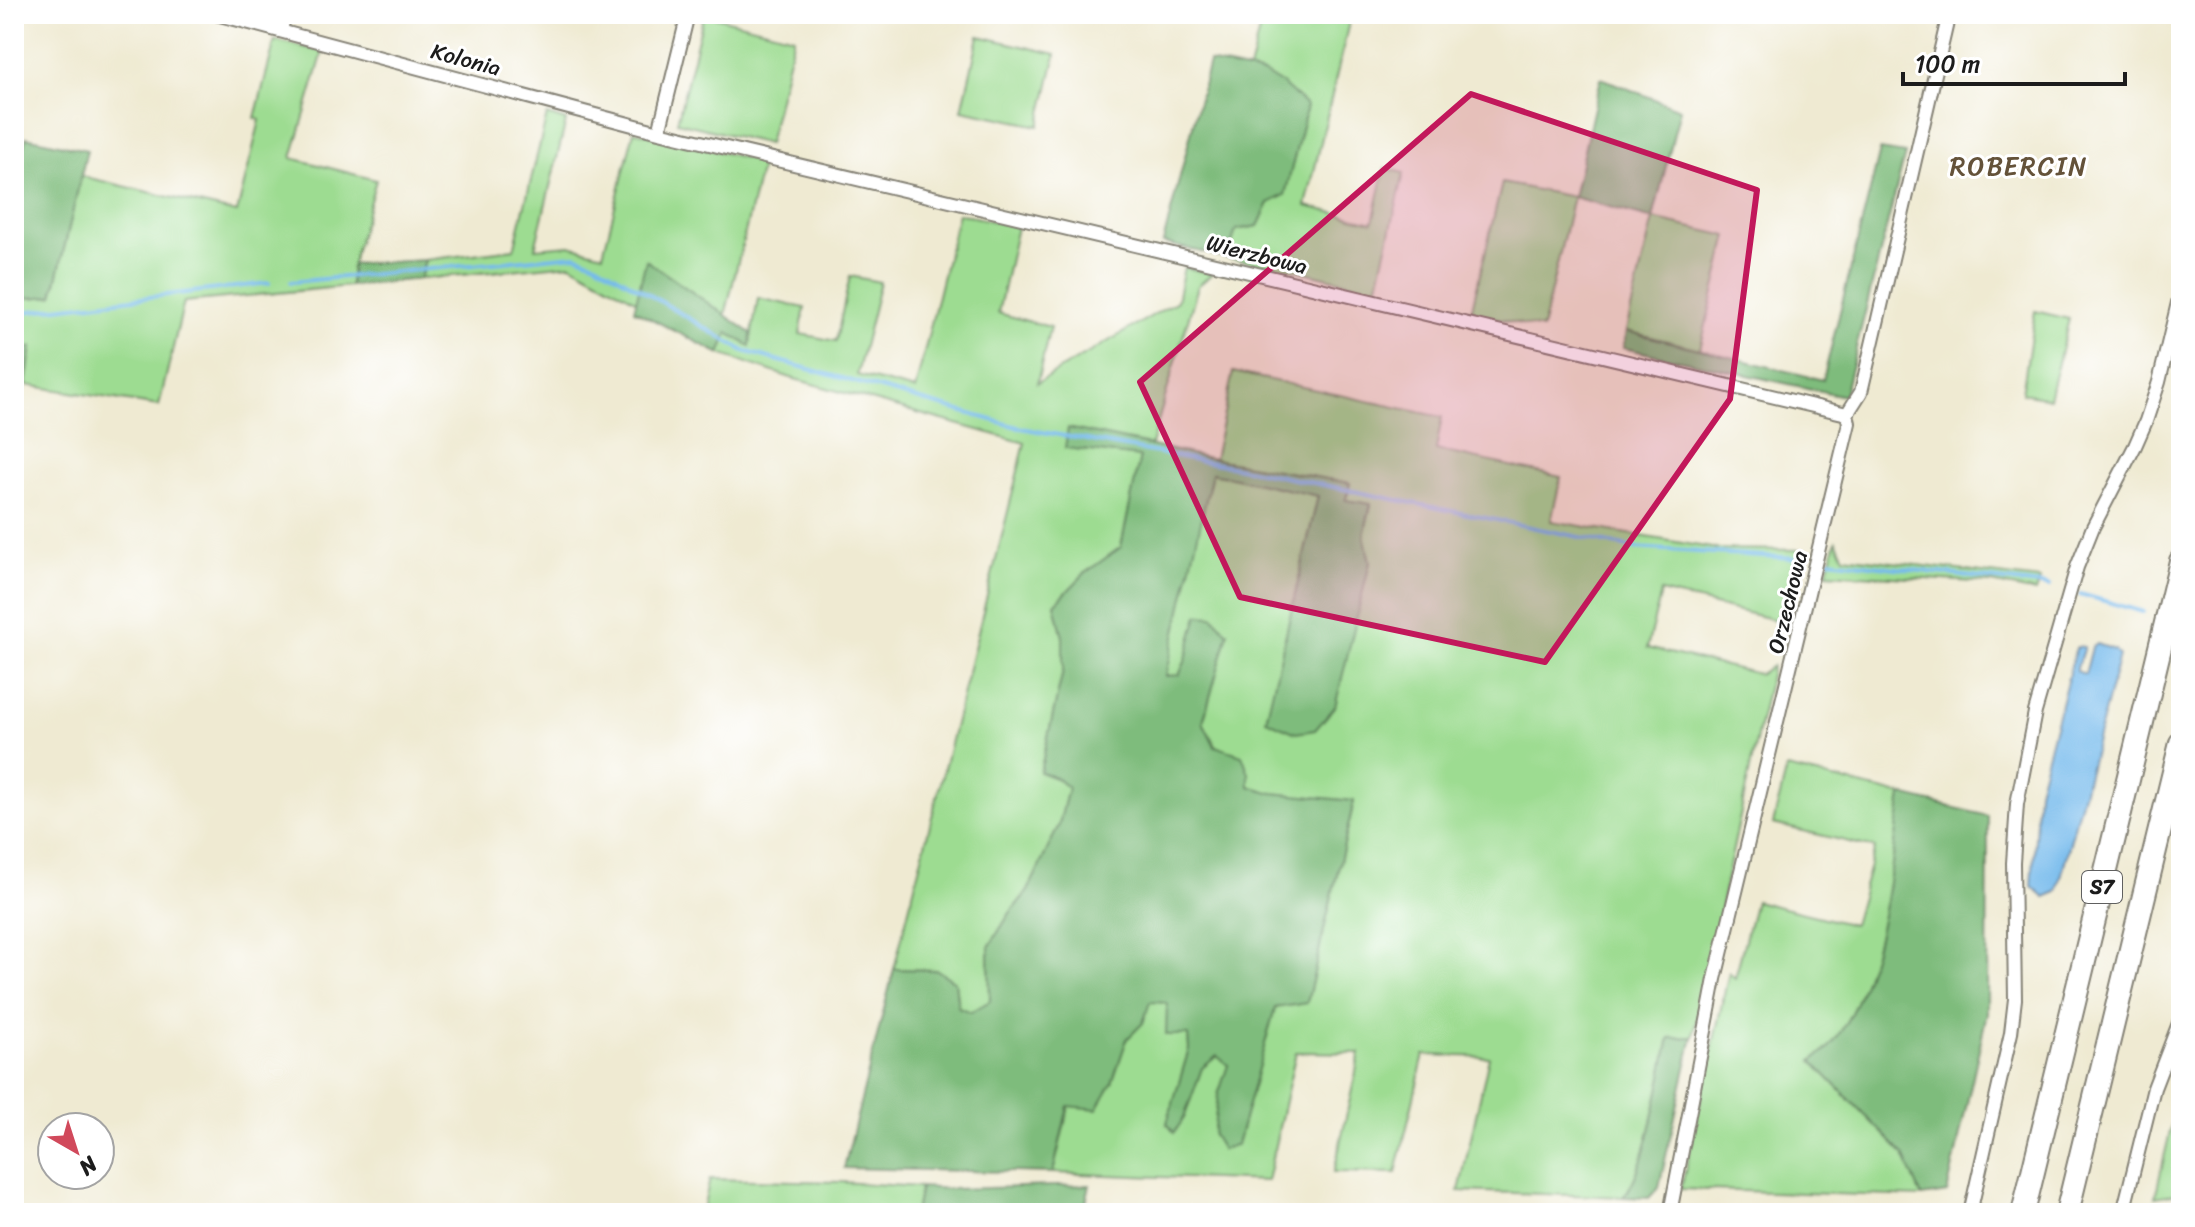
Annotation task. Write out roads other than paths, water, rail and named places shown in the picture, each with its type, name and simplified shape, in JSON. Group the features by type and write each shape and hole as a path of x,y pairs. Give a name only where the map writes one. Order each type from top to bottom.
{"highway":[{"name":"S7","path":"2023,1213 2181,561"},
{"name":"S7","path":"2067,1213 2181,743"}],"street":[{"name":"Kolonia","path":"216,14 659,132"},
{"path":"281,30 285,14"},
{"path":"659,132 688,14"},
{"name":"Orzechowa","path":"1670,1208 1715,979 1821,547 1849,423 1847,414 1861,392 1949,14"},
{"name":"Wierzbowa","path":"659,132 1847,414"},
{"path":"1970,1213 2011,1033 2015,999 2013,863 2017,804 2035,712 2077,567 2093,527 2146,421 2181,290"},
{"path":"2124,1209 2154,1088 2181,1018"}],"water":[{"path":"2097,644 2115,650 2119,656 2057,892 2045,897 2032,886 2038,790 2077,646 2084,647 2076,671 2085,674 2092,648"}],"waterway":[{"path":"291,282 576,255 596,263 744,351 1021,428 1230,466 1634,548 1795,558"},
{"path":"14,313 269,283"},
{"path":"1829,560 2049,586"},
{"path":"2080,594 2143,612"}],"district":[{"name":"ROBERCIN","path":"2019,166"}]}
